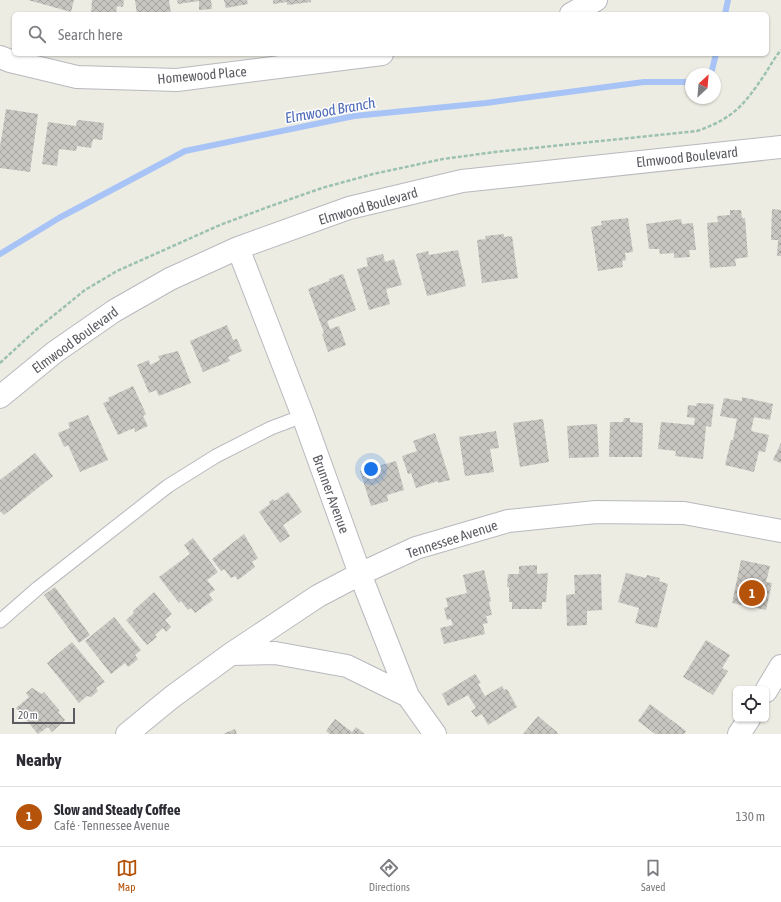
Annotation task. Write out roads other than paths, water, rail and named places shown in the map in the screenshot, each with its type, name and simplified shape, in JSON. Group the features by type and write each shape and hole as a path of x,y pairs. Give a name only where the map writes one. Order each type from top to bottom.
{"street":[{"path":"575,12 596,0"},
{"name":"Homewood Place","path":"0,57 10,61 77,77 177,80 366,56"},
{"name":"Elmwood Boulevard","path":"0,397 55,352 114,311 170,279 238,248 350,208 462,181 781,147"},
{"name":"Brunner Avenue","path":"238,248 303,416 360,574 408,696 435,734"},
{"name":"Tennessee Avenue","path":"127,734 172,697 231,654 318,596 360,574 416,548 508,521 596,512 684,512 781,531"},
{"path":"231,654 275,653 347,666 408,696"},
{"path":"769,686 781,666"},
{"path":"739,734 747,722"}],"lane":[{"path":"0,621 38,588 168,486 216,456 271,428 303,416"}],"waterway":[{"name":"Elmwood Branch","path":"725,12 728,0"},
{"name":"Elmwood Branch","path":"712,68 716,56"},
{"name":"Elmwood Branch","path":"0,254 59,218 185,151 354,116 486,103 644,82 685,82"}],"place":[{"name":"Slow and Steady Coffee","path":"752,593"}]}
